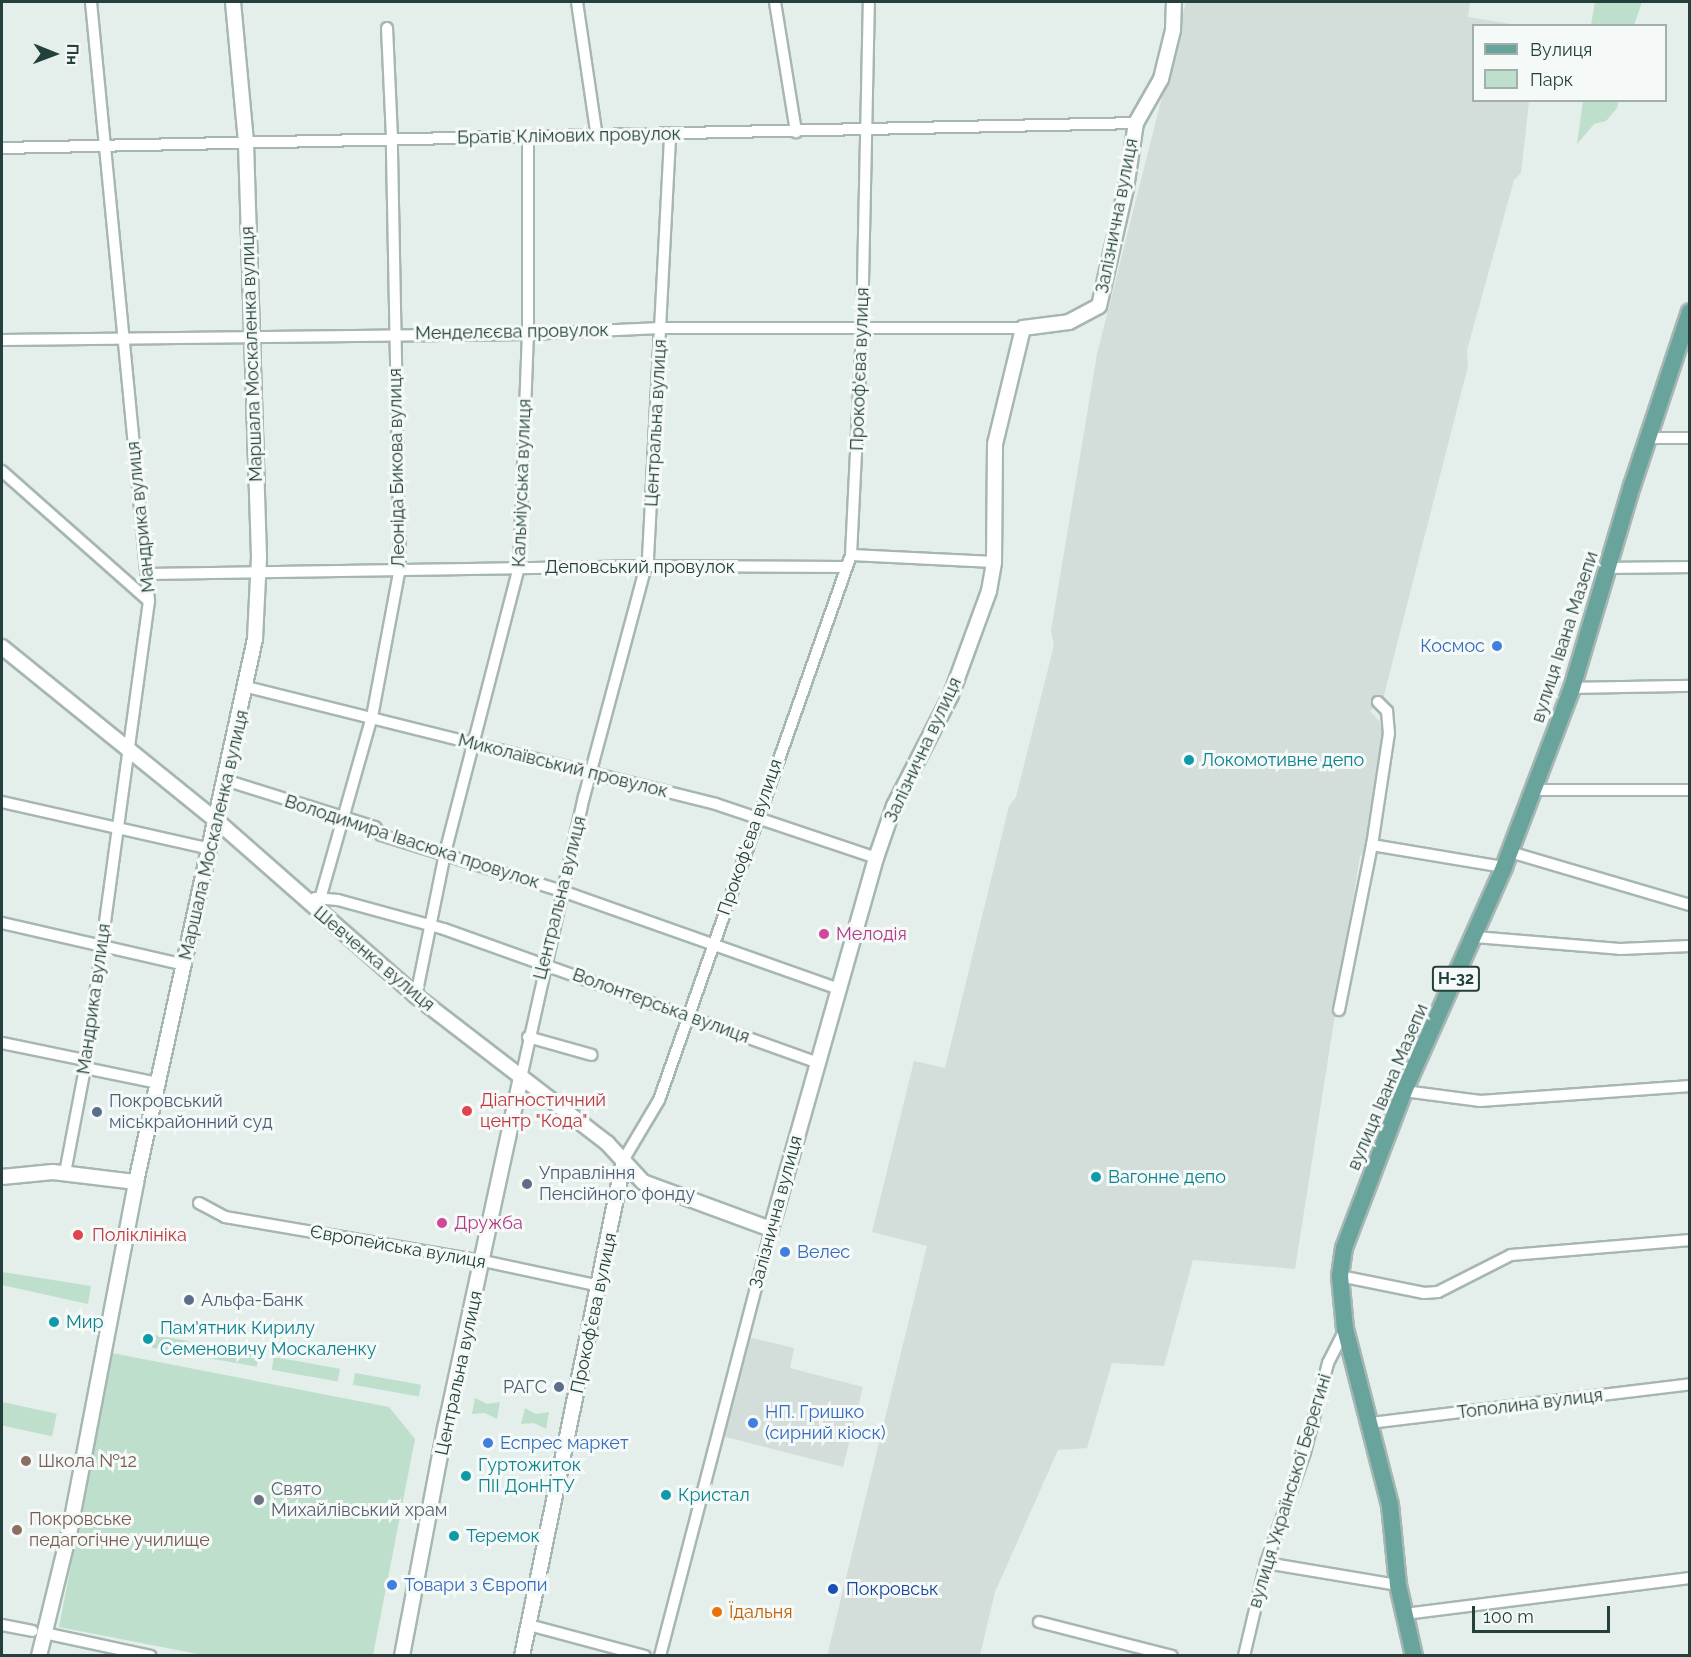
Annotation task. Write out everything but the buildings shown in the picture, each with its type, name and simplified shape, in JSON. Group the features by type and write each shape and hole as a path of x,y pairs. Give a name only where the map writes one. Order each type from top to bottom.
{"main road":[{"name":"вулиця Івана Мазепи","path":"1414,1656 1398,1585 1390,1505 1345,1329 1340,1276 1357,1211 1404,1091 1475,937 1507,860 1572,688 1647,438 1686,331 1689,312"}],"street":[{"name":"Мандрика вулиця","path":"65,1173 85,1064 130,754 149,601 91,2"},
{"name":"Маршала Москаленка вулиця","path":"39,1656 38,1632 70,1528 135,1182 247,687 255,639 259,571 250,339 246,142 233,2"},
{"path":"577,2 597,137"},
{"path":"776,2 796,132"},
{"name":"Прокоф'єва вулиця","path":"522,1656 600,1286 624,1159 659,1100 756,818 851,555 862,330 869,2"},
{"name":"Залізнична вулиця","path":"660,1656 816,1062 876,858 894,806 951,695 989,591 994,562 995,444 1023,327 1069,322 1099,306 1126,188 1136,123 1161,79 1173,30 1174,2"},
{"name":"Леоніда Бикова вулиця","path":"320,899 340,817 372,717 400,568 392,138 387,28"},
{"name":"Братів Клімових провулок","path":"2,148 392,138 597,137 1136,123"},
{"name":"Центральна вулиця","path":"402,1656 445,1429 483,1261 528,1037 590,774 648,558 670,135"},
{"name":"Кальміуська вулиця","path":"416,996 445,853 472,741 519,567 528,334 528,138"},
{"name":"Менделєєва провулок","path":"2,340 250,339 395,334 528,334 661,328 862,330 1023,327"},
{"path":"1647,438 1689,438"},
{"path":"2,471 149,601"},
{"path":"851,555 994,562"},
{"name":"Деповський провулок","path":"148,574 400,568 845,567"},
{"path":"1608,567 1689,567"},
{"name":"Шевченка вулиця","path":"2,647 130,754 217,821 297,895 416,996 624,1159 643,1182 771,1229"},
{"path":"1572,688 1689,686"},
{"name":"Миколаївський провулок","path":"247,687 472,741 590,774 716,804 876,858"},
{"path":"1339,1010 1372,845 1389,733 1387,711 1378,702"},
{"name":"Володимира Івасюка провулок","path":"225,780 375,827 381,836 445,853 562,891 712,947 838,989"},
{"path":"1534,790 1689,790"},
{"path":"2,802 210,849"},
{"path":"1372,845 1507,860 1689,905"},
{"name":"Волонтерська вулиця","path":"297,895 432,925 545,963 688,1018 816,1062"},
{"path":"2,923 185,965"},
{"path":"1475,937 1620,949 1689,946"},
{"path":"528,1037 592,1055"},
{"path":"2,1043 158,1083"},
{"path":"1404,1091 1490,1101 1689,1086"},
{"path":"2,1177 65,1173 135,1182"},
{"name":"Європейська вулиця","path":"199,1203 225,1218 483,1261 600,1286"},
{"path":"1340,1276 1409,1291 1438,1292 1510,1255 1689,1240"},
{"name":"вулиця Української Берегині","path":"1244,1656 1266,1563 1305,1452 1328,1363 1345,1329"},
{"name":"Тополина вулиця","path":"1370,1423 1689,1384"},
{"path":"1266,1563 1398,1585"},
{"path":"1405,1614 1689,1578"},
{"path":"1039,1622 1172,1656"},
{"path":"2,1625 151,1656"},
{"path":"529,1625 645,1656"}],"shaded area":[{"path":"1186,2 1470,2 1468,17 1512,24 1472,24 1472,102 1529,102 1521,173 1514,180 1467,350 1468,366 1383,699 1370,711 1385,728 1366,852 1360,856 1295,1269 1193,1260 1164,1366 1112,1363 1087,1448 1058,1450 995,1592 980,1655 827,1656 927,1246 872,1232 914,1061 945,1068 1009,806 1016,797 1054,645 1051,631 1097,354"},
{"path":"748,1337 794,1348 790,1368 863,1387 843,1467 722,1436"}],"green space":[{"path":"1595,2 1642,2 1634,24 1591,24"},
{"path":"1583,102 1619,102 1617,108 1606,121 1594,124 1577,144"},
{"path":"2,1272 91,1286 88,1304 2,1285"},
{"path":"154,1335 188,1341 186,1354 152,1348"},
{"path":"192,1342 259,1354 257,1367 190,1355"},
{"path":"112,1353 389,1407 415,1439 373,1655 203,1655 59,1627"},
{"path":"274,1357 340,1369 338,1381 272,1370"},
{"path":"355,1373 421,1385 419,1396 353,1385"},
{"path":"475,1398 487,1404 500,1402 497,1419 485,1413 472,1414"},
{"path":"2,1402 57,1414 52,1436 2,1426"},
{"path":"525,1408 536,1414 549,1412 546,1429 534,1423 521,1424"}],"place":[{"name":"Космос","path":"1497,646"},
{"name":"Локомотивне депо","path":"1189,760"},
{"name":"Мелодія","path":"824,934"},
{"name":"Діагностичний центр \"Кода\"","path":"467,1111"},
{"name":"Покровський міськрайонний суд","path":"97,1112"},
{"name":"Вагонне депо","path":"1096,1177"},
{"name":"Управління Пенсійного фонду","path":"527,1184"},
{"name":"Дружба","path":"442,1223"},
{"name":"Поліклініка","path":"78,1235"},
{"name":"Велес","path":"785,1252"},
{"name":"Альфа-Банк","path":"189,1300"},
{"name":"Мир","path":"54,1322"},
{"name":"Пам'ятник Кирилу Семеновичу Москаленку","path":"148,1339"},
{"name":"РАГС","path":"559,1387"},
{"name":"НП. Гришко (сирний кіоск)","path":"753,1423"},
{"name":"Еспрес маркет","path":"488,1443"},
{"name":"Школа №12","path":"26,1461"},
{"name":"Гуртожиток ПІІ ДонНТУ","path":"466,1476"},
{"name":"Кристал","path":"666,1495"},
{"name":"Свято Михайлівський храм","path":"259,1500"},
{"name":"Покровське педагогічне училище","path":"17,1530"},
{"name":"Теремок","path":"454,1536"},
{"name":"Товари з Європи","path":"392,1585"},
{"name":"Покровськ","path":"833,1589"},
{"name":"Їдальня","path":"717,1612"}]}
